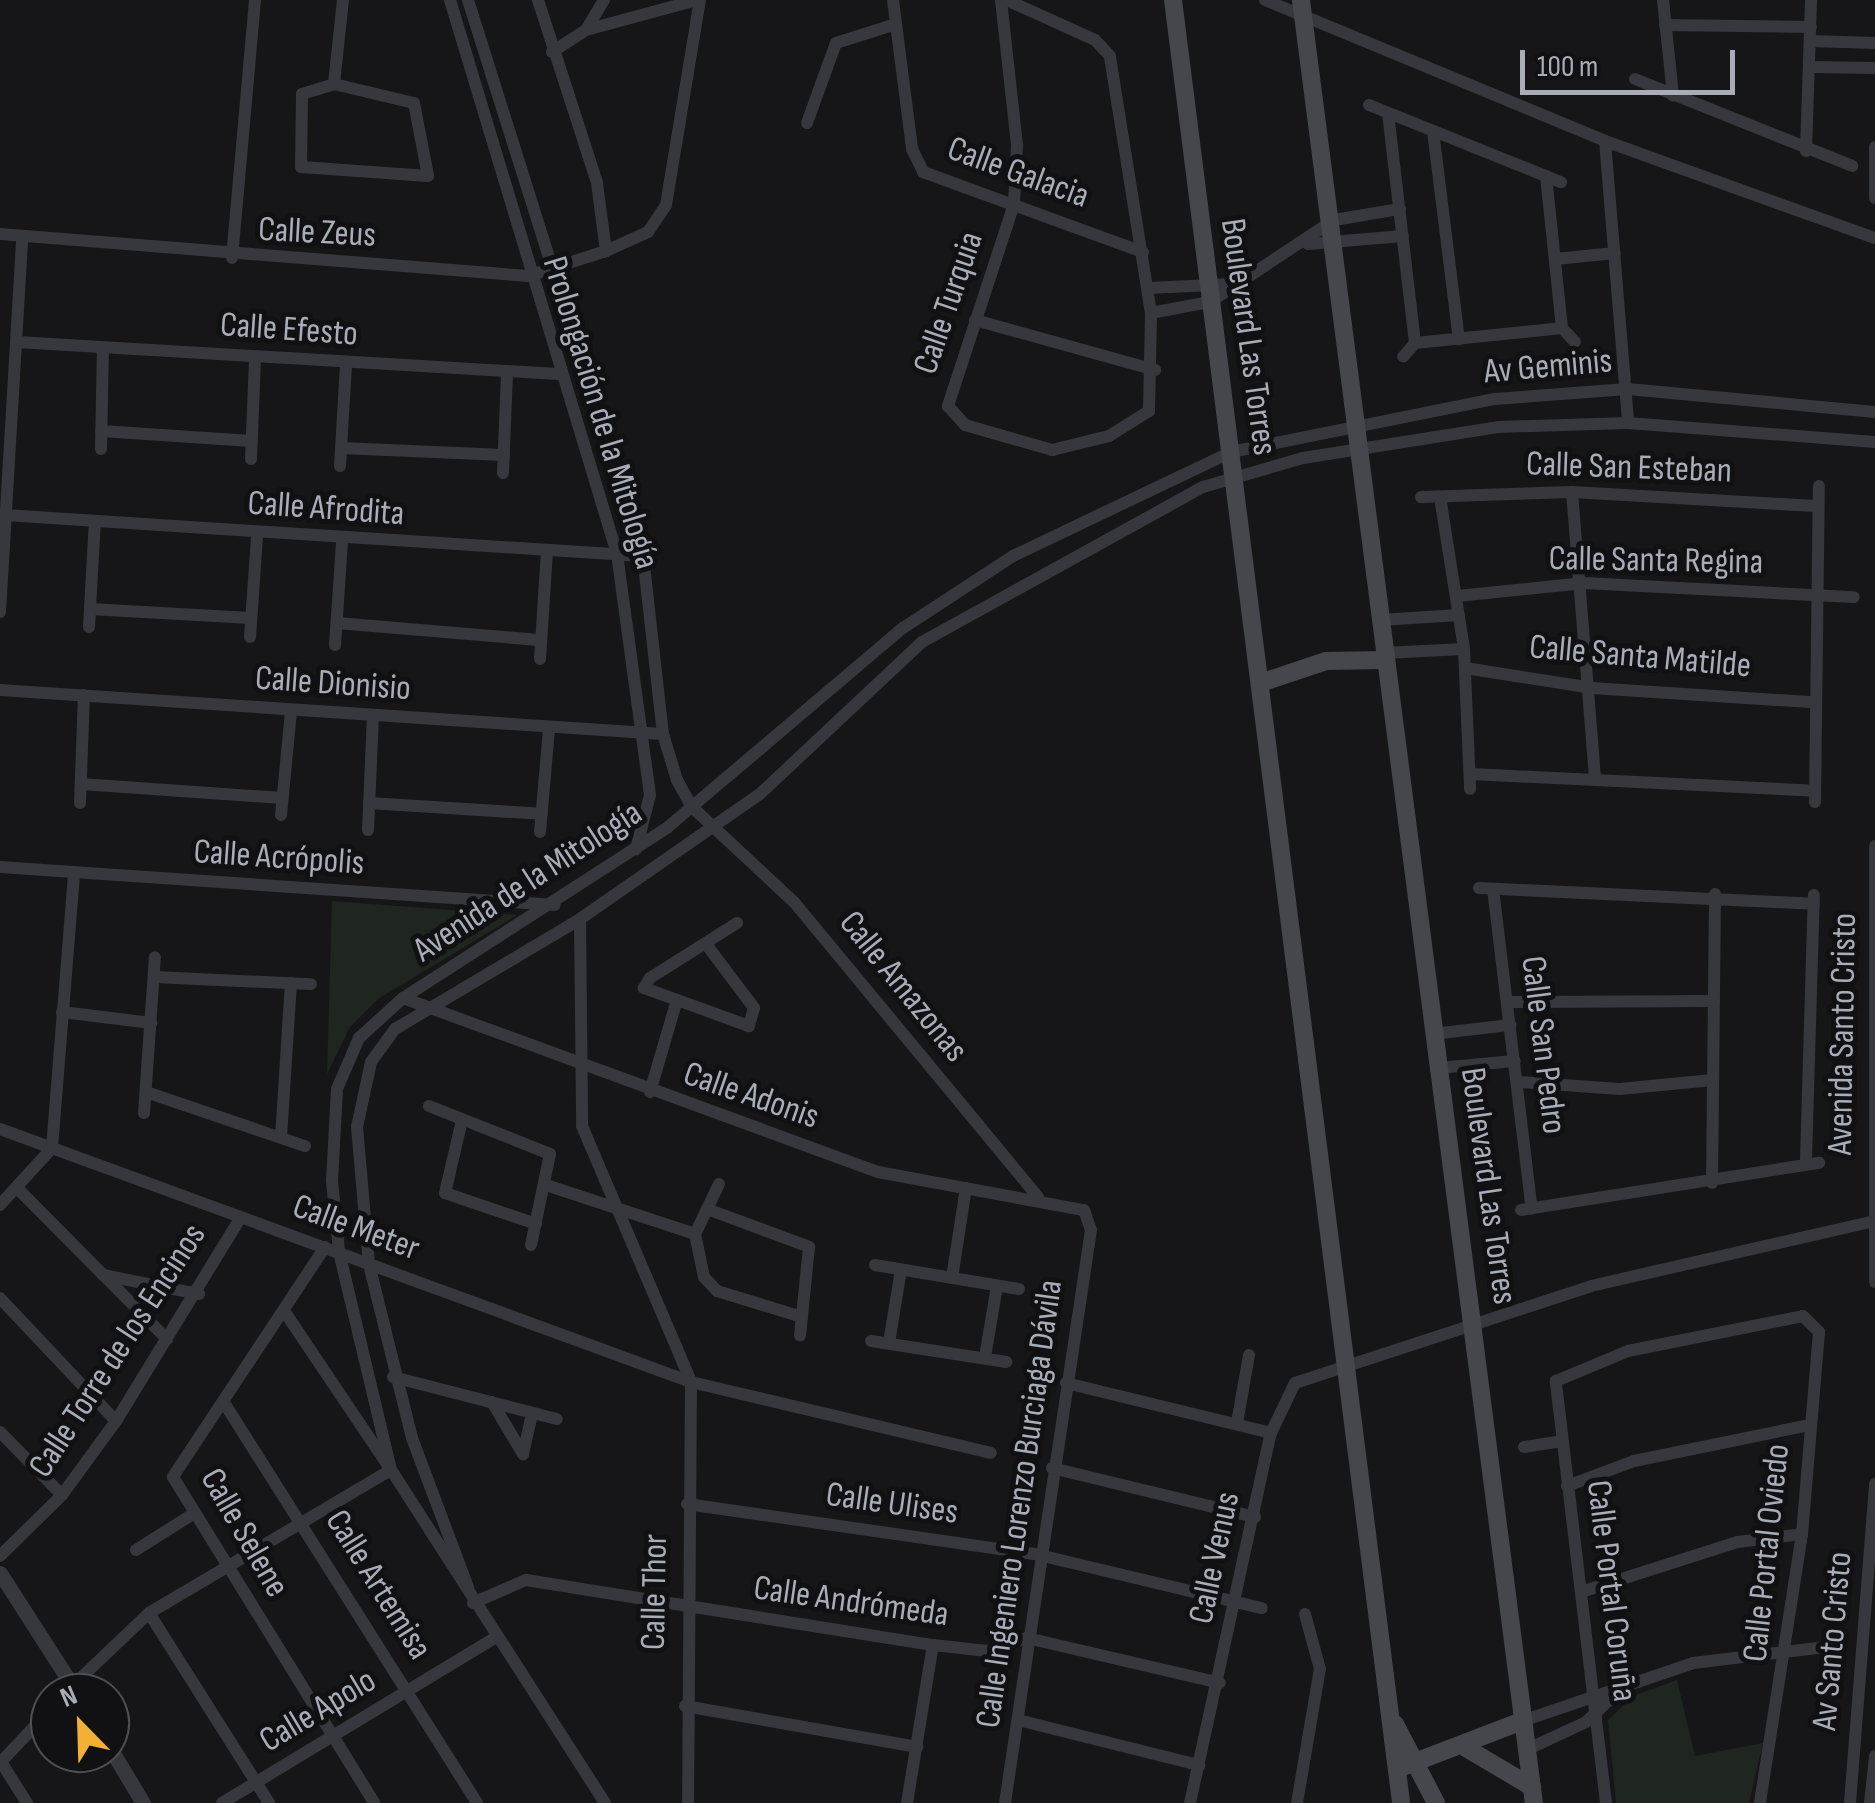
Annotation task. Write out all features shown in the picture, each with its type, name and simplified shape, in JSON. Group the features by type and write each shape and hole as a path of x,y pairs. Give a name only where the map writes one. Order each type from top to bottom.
{"main road":[{"name":"Boulevard Las Torres","path":"1172,0 1390,1713 1406,1766 1436,1803"},
{"name":"Boulevard Las Torres","path":"1301,0 1337,243 1380,620 1433,1034 1475,1321 1533,1795"},
{"path":"1260,682 1326,661 1385,656"},
{"path":"1406,1766 1466,1748 1522,1721"},
{"name":"Boulevard Las Torres","path":"1466,1748 1533,1795"},
{"name":"Boulevard Las Torres","path":"1402,1803 1406,1766"}],"street":[{"path":"334,84 343,0"},
{"name":"Prolongación de la Mitología","path":"450,0 528,276 617,554 650,796 636,850"},
{"name":"Prolongación de la Mitología","path":"468,0 549,270 643,556 662,734 692,808 712,827"},
{"path":"538,0 597,183 606,251"},
{"path":"586,30 604,0"},
{"path":"552,52 586,30 698,0"},
{"name":"Calle Zeus","path":"0,234 232,258 528,276 606,251 648,232 666,205 698,0"},
{"name":"Calle Galacia","path":"893,0 915,162 1144,252"},
{"name":"Calle Turquia","path":"1004,0 1096,40 1110,56 1151,313 1154,396 1136,422 1052,450 955,418 948,396 1014,204 1018,146 1004,0"},
{"path":"1265,0 1303,20 1605,141 1875,238"},
{"path":"1662,0 1673,95"},
{"path":"1806,151 1812,0"},
{"path":"232,258 253,5"},
{"path":"807,124 836,43 896,24"},
{"path":"1665,25 1811,34 1875,44"},
{"path":"1810,67 1875,68"},
{"path":"1636,79 1806,151 1852,166"},
{"path":"334,84 414,102 428,176 301,167 302,94 334,84"},
{"path":"1369,105 1561,182"},
{"path":"1388,113 1415,343"},
{"path":"1432,131 1459,339"},
{"path":"1605,141 1628,422"},
{"path":"1875,147 1875,198"},
{"path":"1546,176 1562,328 1575,342"},
{"path":"1151,313 1210,302 1233,284 1308,244 1334,220 1400,208"},
{"path":"1308,244 1402,236"},
{"path":"0,612 7,377 17,342 22,237"},
{"path":"1555,260 1615,253"},
{"path":"1148,288 1207,279 1233,284"},
{"path":"975,320 1155,370"},
{"path":"1403,357 1415,343 1562,328"},
{"name":"Calle Efesto","path":"17,342 346,365 558,374"},
{"path":"101,449 103,348"},
{"path":"251,459 255,358"},
{"path":"340,466 346,365"},
{"path":"503,472 506,372"},
{"name":"Av Geminis","path":"1230,452 1356,422 1628,389 1875,412"},
{"name":"Av Geminis","path":"1234,478 1359,447 1498,427 1628,422 1875,442"},
{"path":"102,431 252,441"},
{"path":"341,448 504,455"},
{"name":"Avenida de la Mitología","path":"605,1803 494,1638 392,1470 332,1249 337,1088 359,1038 403,998 555,905 692,808 902,628 1013,556 1230,452"},
{"name":"Avenida de la Mitología","path":"474,1604 393,1377 369,1264 358,1177 362,1086 396,1029 424,1008 580,920 760,794 922,642 1135,520 1234,478"},
{"path":"1440,497 1464,650 1471,781 1595,780 1814,797 1810,702 1819,486"},
{"path":"1572,492 1584,584 1595,780"},
{"name":"Calle San Esteban","path":"1421,497 1572,492 1816,506"},
{"name":"Calle Afrodita","path":"5,515 342,542 643,556"},
{"path":"90,627 95,521"},
{"path":"250,637 258,536"},
{"path":"335,644 342,542"},
{"path":"540,659 547,550"},
{"name":"Calle Santa Regina","path":"1456,596 1584,584 1854,596"},
{"path":"90,609 252,618"},
{"path":"1380,620 1459,615"},
{"path":"336,624 541,640"},
{"path":"1385,656 1464,650"},
{"name":"Calle Santa Matilde","path":"1464,668 1592,688 1810,702"},
{"name":"Calle Dionisio","path":"0,690 662,734"},
{"path":"80,803 84,695"},
{"path":"281,815 291,712"},
{"path":"368,830 372,717"},
{"path":"540,832 549,729"},
{"path":"81,784 283,798"},
{"path":"369,803 542,814"},
{"name":"Calle Amazonas","path":"712,827 794,902 1038,1198"},
{"name":"Avenida Santo Cristo","path":"1873,1222 1875,846"},
{"name":"Calle Acrópolis","path":"0,867 555,905"},
{"path":"0,1205 52,1148 74,874"},
{"name":"Calle San Pedro","path":"1478,888 1814,899 1812,1161 1712,1183 1527,1209 1519,1082 1494,889"},
{"path":"1712,1183 1715,894"},
{"name":"Avenida de la Mitología","path":"580,920 577,1066 582,1126 624,1210 691,1382"},
{"path":"706,944 754,1008 754,1022 739,1026 646,991 645,982 737,923"},
{"path":"144,1113 156,957"},
{"path":"154,977 311,984"},
{"path":"281,1138 292,983"},
{"name":"Calle Adonis","path":"403,998 577,1066 878,1172 1038,1198 1087,1214"},
{"path":"1507,1002 1714,1000"},
{"path":"650,1092 676,1003"},
{"path":"62,1012 151,1023"},
{"path":"1433,1034 1510,1025"},
{"path":"1438,1068 1515,1060"},
{"path":"1519,1082 1620,1088 1714,1080"},
{"path":"146,1092 305,1146"},
{"path":"429,1106 550,1154 532,1245"},
{"path":"462,1120 445,1194 536,1224"},
{"name":"Calle Meter","path":"0,1129 691,1382 991,1453"},
{"path":"719,1184 695,1234 697,1264 717,1291 802,1318"},
{"path":"546,1186 695,1234"},
{"path":"17,1188 167,1340"},
{"path":"952,1278 966,1188"},
{"path":"707,1209 809,1246 800,1336"},
{"name":"Calle Ingeniero Lorenzo Burciaga Dávila","path":"1005,1803 1087,1214"},
{"name":"Calle Torre de los Encinos","path":"0,1556 62,1495 116,1421 199,1294 240,1219"},
{"path":"1349,1369 1475,1321 1873,1222 1875,1282"},
{"name":"Calle Selene","path":"332,1249 284,1310 173,1477 374,1803"},
{"path":"875,1264 1019,1289"},
{"path":"890,1344 901,1270"},
{"path":"103,1275 199,1294"},
{"path":"985,1357 997,1286"},
{"path":"0,1298 116,1421"},
{"path":"89,1673 149,1613 224,1565 392,1470 284,1310"},
{"name":"Calle Portal Coruña","path":"1606,1803 1555,1387 1568,1371 1628,1351 1803,1316"},
{"name":"Calle Portal Oviedo","path":"1760,1803 1790,1646 1802,1534 1819,1332 1803,1316"},
{"path":"871,1341 1006,1362"},
{"path":"1237,1423 1250,1355"},
{"name":"Calle Venus","path":"1190,1803 1220,1683 1271,1433 1295,1382 1349,1369"},
{"path":"393,1377 557,1420"},
{"name":"Calle Thor","path":"688,1803 683,1607 691,1382"},
{"path":"1066,1383 1271,1433"},
{"name":"Calle Artemisa","path":"223,1401 478,1803"},
{"path":"492,1402 523,1454 532,1414"},
{"path":"1567,1486 1653,1456 1810,1425"},
{"path":"0,1432 62,1495"},
{"path":"1524,1448 1562,1441"},
{"path":"1052,1468 1254,1517"},
{"name":"Av Santo Cristo","path":"1850,1803 1875,1484"},
{"name":"Calle Ulises","path":"687,1504 1039,1556 1262,1608"},
{"path":"136,1550 194,1514"},
{"path":"1581,1592 1721,1547 1802,1534"},
{"path":"0,1573 62,1673"},
{"name":"Calle Andrómeda","path":"474,1604 526,1580 932,1645 988,1651 1028,1638 1220,1683"},
{"path":"149,1613 269,1803"},
{"path":"1296,1803 1320,1669 1304,1614"},
{"name":"Calle Apolo","path":"222,1803 494,1638"},
{"path":"908,1803 932,1645"},
{"path":"1522,1721 1693,1663 1790,1646 1834,1646"},
{"path":"1526,1750 1596,1716 1623,1687"},
{"path":"685,1706 917,1746"},
{"path":"1018,1720 1199,1765"},
{"path":"27,1803 1,1762 30,1731"},
{"name":"Av Santo Cristo","path":"1870,1803 1875,1756"},
{"path":"125,1773 144,1803"}],"shaded area":[{"path":"332,901 517,915 378,999 350,1027 327,1074"},
{"path":"1677,1680 1695,1756 1763,1743 1749,1803 1616,1803 1608,1720 1633,1696"}]}
